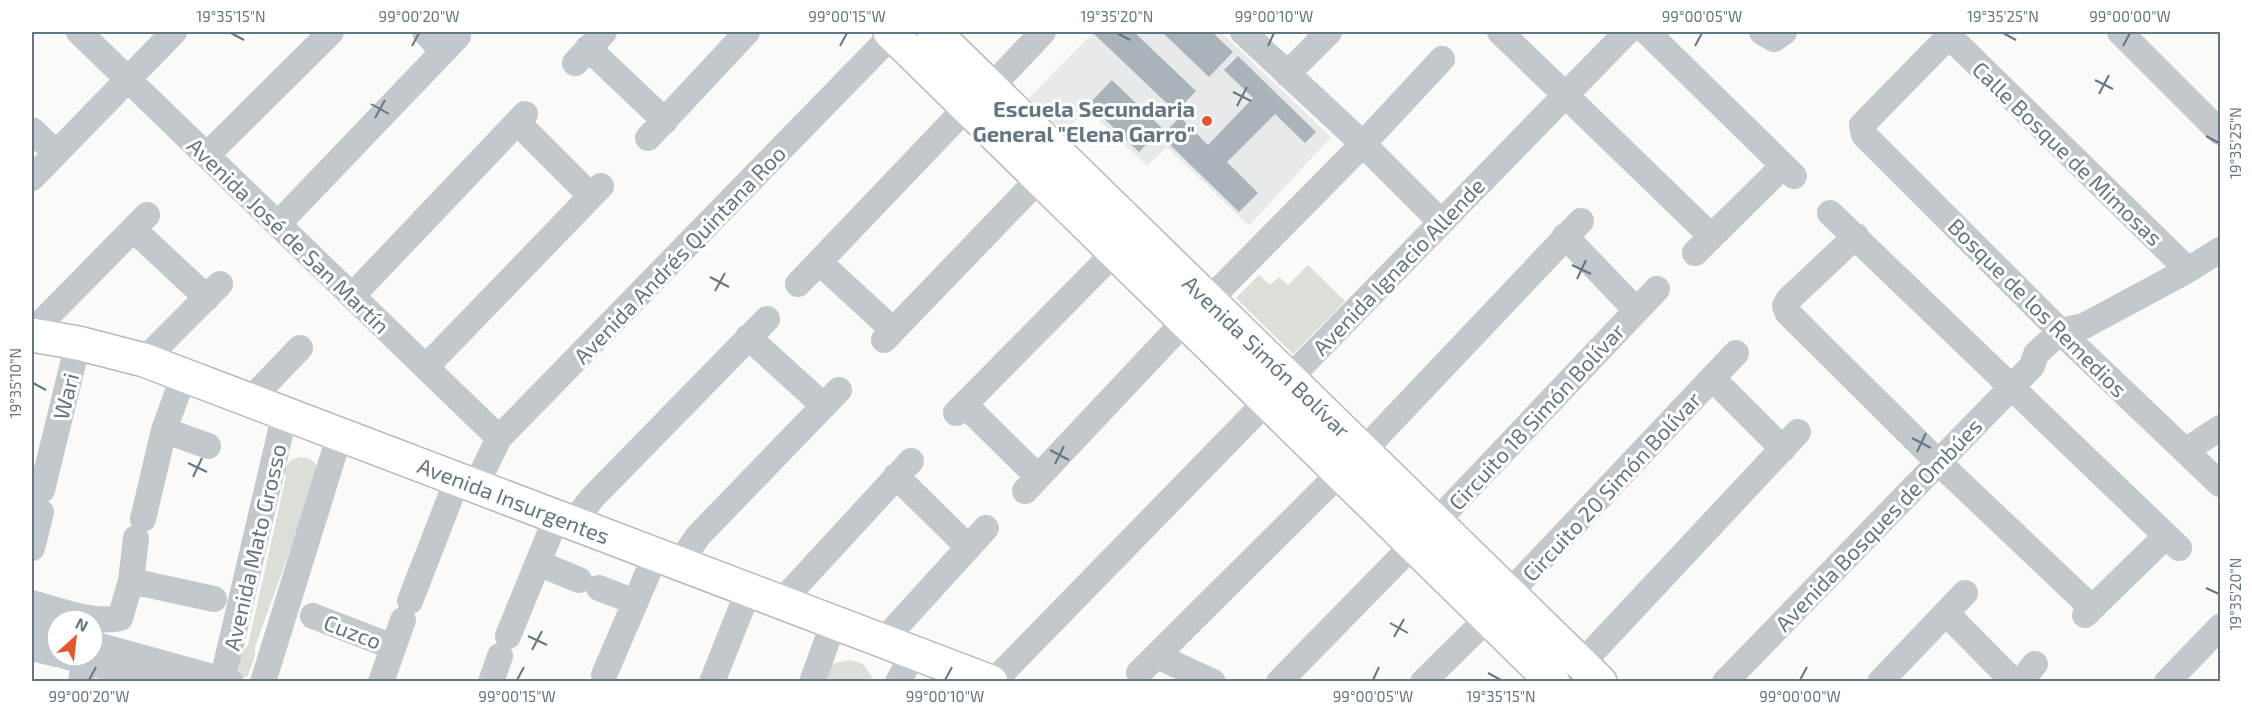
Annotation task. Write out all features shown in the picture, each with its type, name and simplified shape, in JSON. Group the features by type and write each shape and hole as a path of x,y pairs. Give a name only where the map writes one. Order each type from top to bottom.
{"main road":[{"name":"Avenida Simón Bolívar","path":"893,32 979,97 1197,311 1266,400 1553,681"},
{"name":"Avenida Simón Bolívar","path":"934,32 1040,178 1090,206 1115,252 1288,378 1590,673"},
{"name":"Avenida Insurgentes","path":"32,334 144,360 992,681"}],"street":[{"name":"Avenida José de San Martín","path":"79,32 499,438"},
{"path":"32,178 174,32"},
{"path":"207,155 331,32"},
{"path":"278,224 451,44 425,32"},
{"path":"589,47 656,129 747,32"},
{"name":"Avenida Andrés Quintana Roo","path":"467,482 499,438 893,32"},
{"path":"798,284 1043,32"},
{"path":"1243,32 1363,144 1441,222"},
{"path":"1287,74 1329,32"},
{"path":"1500,32 1566,94 1703,245 1789,171 1647,32"},
{"name":"Avenida Ignacio Allende","path":"992,681 1627,32"},
{"path":"2120,32 2220,132"},
{"name":"Bosque de los Remedios","path":"1951,34 1862,125 1864,135 2072,333 2185,451 2220,484"},
{"name":"Calle Bosque de Mimosas","path":"1951,34 2188,270"},
{"path":"1115,252 960,409 1031,484 1197,311 1363,144 1442,59"},
{"path":"352,296 522,118 596,191 426,368"},
{"path":"32,130 56,153"},
{"path":"819,262 888,335 1040,178"},
{"path":"1830,213 1856,236 2172,542 2089,611 1787,312 1785,306 1788,300 1856,236"},
{"path":"32,334 140,222 214,291 144,360"},
{"name":"Circuito 18 Simón Bolívar","path":"1363,451 1573,229 1636,310"},
{"name":"Avenida Bosques de Ombúes","path":"1725,681 2032,366 2036,354 2220,250"},
{"name":"Circuito 18 Simón Bolívar","path":"1436,522 1657,289"},
{"path":"490,681 538,563 565,519 593,497 766,319"},
{"path":"604,675 635,602 668,558 698,536 831,398 748,337"},
{"name":"Wari","path":"32,548 41,501 42,448 78,343"},
{"path":"250,400 300,348"},
{"name":"Circuito 20 Simón Bolívar","path":"1509,593 1736,353"},
{"path":"105,621 120,618 131,581 139,528 164,430 184,375"},
{"name":"Circuito 20 Simón Bolívar","path":"1590,673 1790,441 1712,378"},
{"name":"Avenida Mato Grosso","path":"225,681 285,413"},
{"path":"2185,451 2220,428"},
{"path":"164,430 208,446"},
{"name":"Avenida Mato Grosso","path":"263,681 340,434"},
{"path":"782,601 904,468 968,547"},
{"path":"1213,681 1148,665 1340,473"},
{"name":"Cuzco","path":"381,681 406,611 467,482"},
{"path":"884,640 986,528"},
{"path":"1279,681 1413,544"},
{"path":"538,563 635,602"},
{"path":"131,581 214,599"},
{"path":"712,681 749,589"},
{"path":"1880,681 1965,593"},
{"path":"32,603 45,611"},
{"path":"1946,613 2014,681"},
{"name":"Cuzco","path":"314,616 393,647"},
{"path":"1423,681 1488,618"},
{"path":"812,681 834,622"},
{"path":"2168,681 2220,627"},
{"path":"898,681 914,652"},
{"path":"105,664 225,681"},
{"path":"105,667 160,681"}],"shaded area":[{"name":"Escuela Secundaria General \"Elena Garro\"","path":"1094,32 1221,32 1331,137 1249,226 1167,147 1147,166 1088,110 1063,132 1029,98"},
{"path":"1308,265 1345,301 1293,354 1236,298 1259,275 1270,285 1279,277 1288,285"},
{"path":"300,457 311,460 319,470 255,647 252,666 247,677 242,677 239,673 240,662 248,645 286,477 283,471 291,460"},
{"path":"850,660 863,664 875,681 819,682 832,664"}],"building":[{"path":"1092,32 1134,32 1196,91 1176,112"},
{"path":"1162,32 1212,32 1233,52 1209,77"},
{"path":"1238,56 1316,132 1305,143 1275,114 1227,162 1258,193 1239,212 1161,136 1180,117 1208,145 1253,98 1224,70"},
{"path":"1112,80 1162,128 1139,152 1089,104"}],"place":[{"name":"Escuela Secundaria General \"Elena Garro\"","path":"1207,121"}]}
